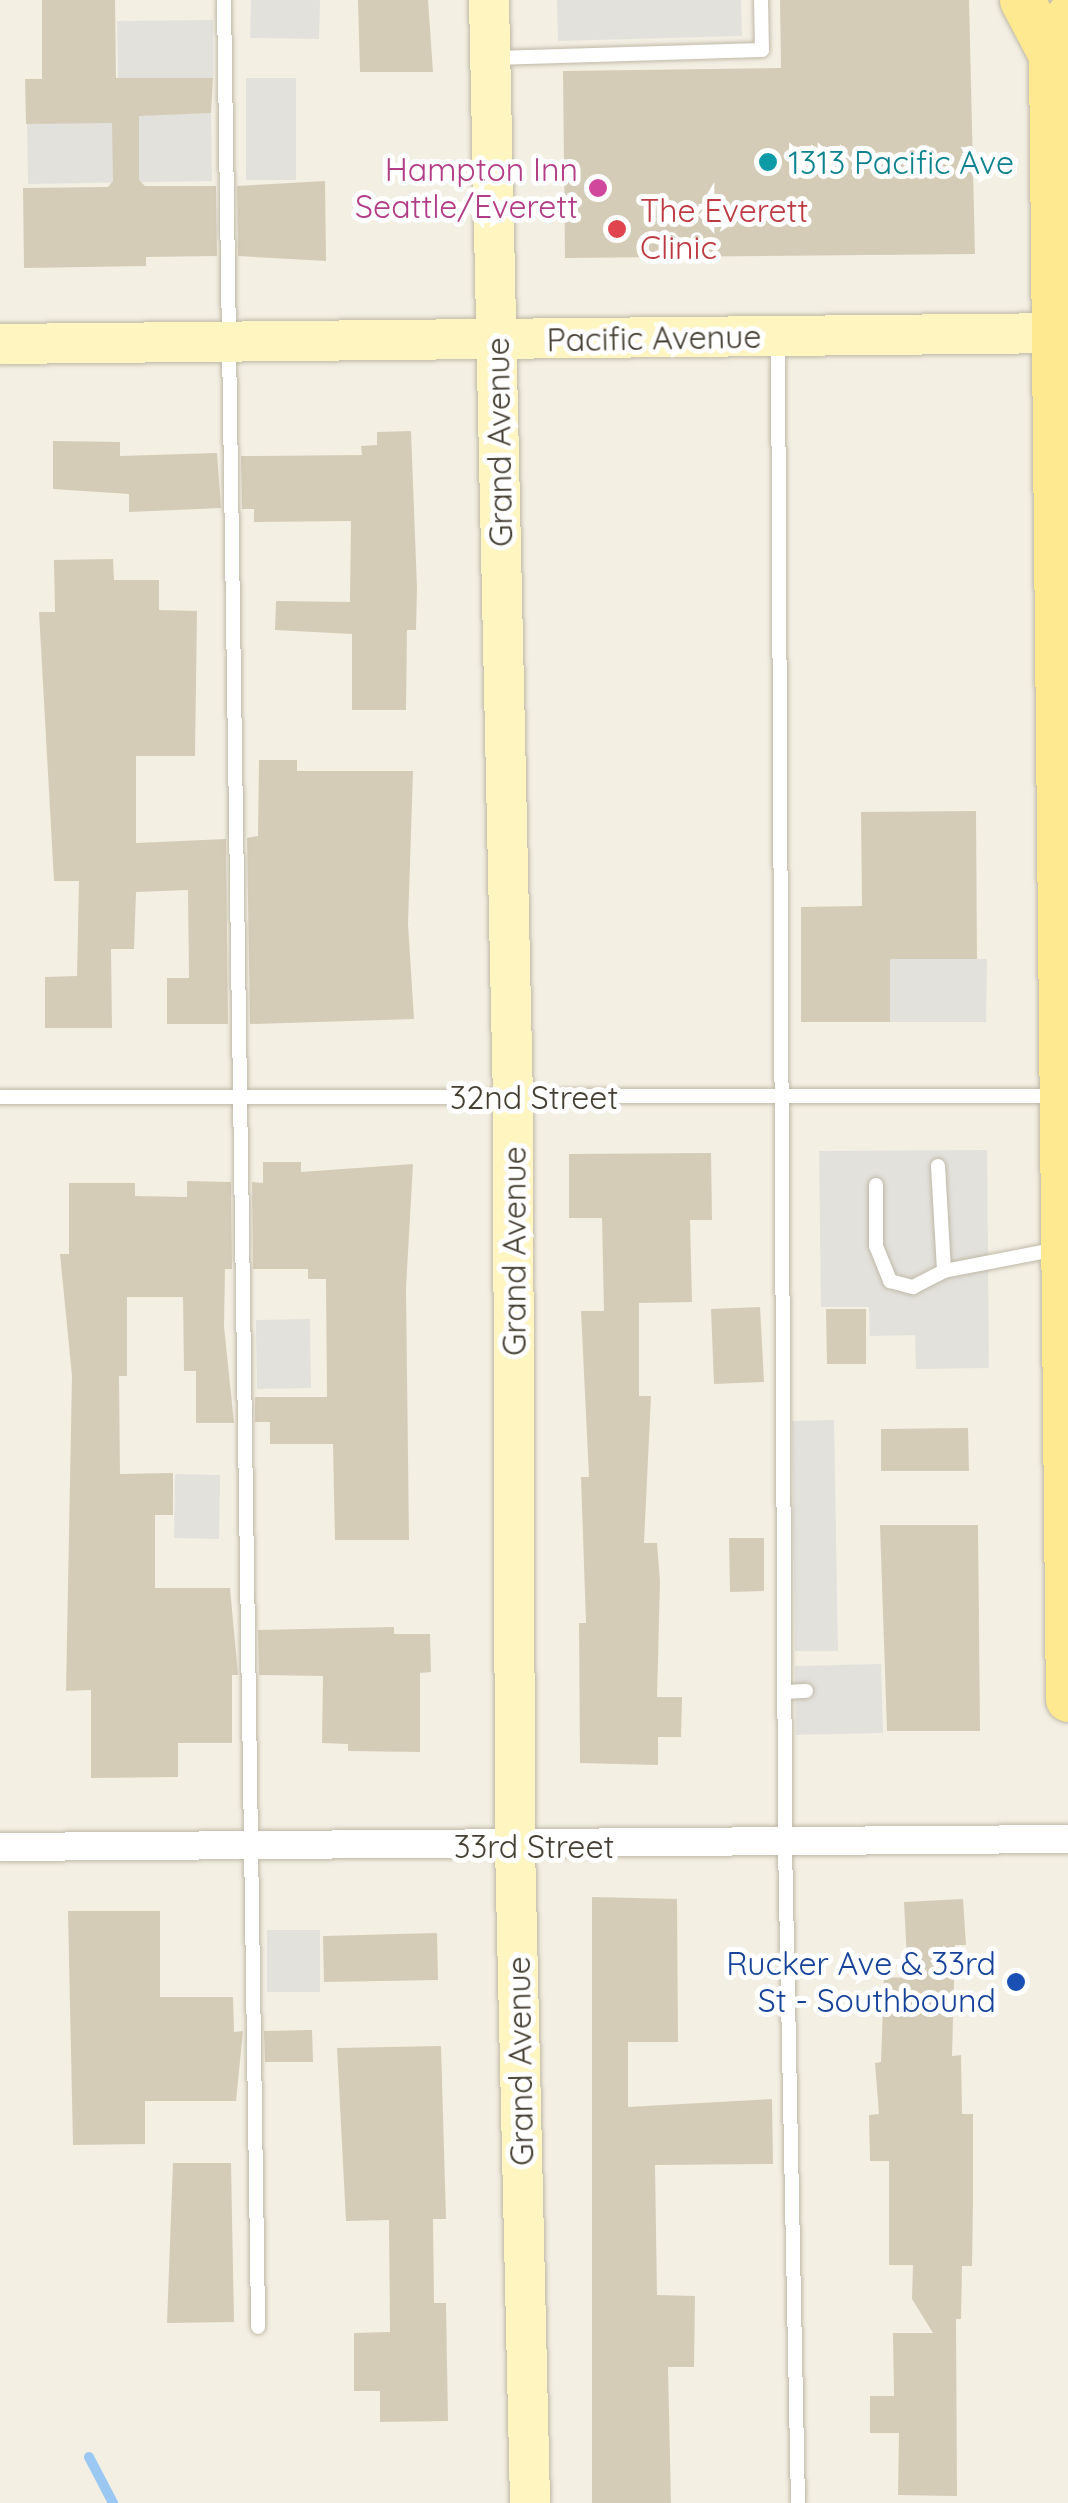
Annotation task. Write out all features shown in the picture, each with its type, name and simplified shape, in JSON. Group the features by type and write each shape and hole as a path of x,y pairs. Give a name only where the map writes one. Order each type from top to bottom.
{"main road":[{"path":"1022,0 1060,35 1068,1700"}],"street":[{"name":"Grand Avenue","path":"489,0 514,1097 515,1846 530,2503"},
{"name":"Pacific Avenue","path":"0,344 1061,334"},
{"name":"33rd Street","path":"0,1847 1068,1839"}],"lane":[{"path":"224,0 237,1097 258,2326"},
{"path":"491,58 762,50 761,0"},
{"path":"778,336 785,1844 798,2503"},
{"name":"32nd Street","path":"0,1098 1065,1096"},
{"path":"938,1166 944,1271"},
{"path":"876,1185 876,1246 890,1281 913,1287 944,1271 1065,1248"},
{"path":"784,1692 806,1691"}],"shaded area":[{"path":"251,0 320,0 319,39 250,38"},
{"path":"557,0 741,0 742,36 558,41"},
{"path":"213,20 213,78 118,78 117,21"},
{"path":"246,78 296,78 296,180 246,180"},
{"path":"211,113 212,181 28,184 27,116"},
{"path":"890,959 987,959 986,1022 890,1022"},
{"path":"987,1150 989,1368 916,1369 915,1335 870,1336 869,1307 821,1307 819,1151"},
{"path":"310,1319 311,1388 257,1389 256,1320"},
{"path":"834,1420 838,1651 795,1651 792,1421"},
{"path":"175,1474 220,1475 219,1539 174,1538"},
{"path":"881,1664 883,1733 796,1735 795,1666"},
{"path":"267,1930 320,1930 320,1992 267,1992"}],"building":[{"path":"42,0 115,0 116,78 213,78 211,113 139,116 139,180 145,186 216,186 217,256 146,257 146,266 24,268 23,188 108,187 113,181 112,123 26,124 25,79 42,79"},
{"path":"358,0 428,0 433,72 360,72"},
{"name":"1313 Pacific Ave","path":"780,0 969,0 975,254 565,258 563,71 781,68"},
{"path":"325,181 326,261 238,256 237,186"},
{"path":"411,431 417,588 416,630 407,630 406,710 352,710 352,634 275,630 276,601 350,602 351,521 254,522 254,509 242,509 241,456 362,455 361,446 377,445 377,432"},
{"path":"53,441 120,442 120,456 217,453 221,508 129,512 129,494 53,489"},
{"path":"113,559 114,580 159,580 159,610 197,611 195,756 136,756 136,843 226,839 228,1024 167,1024 167,978 189,978 188,890 136,892 134,949 111,949 112,1028 45,1028 45,977 77,976 79,881 54,881 39,612 55,612 54,560"},
{"path":"259,760 297,760 297,771 413,771 408,924 414,1019 250,1024 247,838 258,836"},
{"path":"976,811 977,959 890,959 890,1022 801,1022 801,907 862,906 861,812"},
{"path":"711,1153 712,1220 690,1220 692,1302 639,1303 639,1396 651,1396 644,1543 657,1543 660,1581 657,1697 682,1697 681,1737 658,1737 658,1765 580,1763 579,1623 586,1623 581,1477 589,1477 581,1311 604,1311 602,1218 569,1218 569,1154"},
{"path":"263,1162 301,1162 301,1172 413,1164 406,1288 409,1540 335,1540 333,1444 270,1444 270,1422 255,1422 255,1397 327,1397 326,1279 308,1279 308,1269 253,1269 252,1182 263,1183"},
{"path":"187,1181 231,1182 232,1269 225,1269 224,1326 234,1423 196,1423 196,1371 184,1371 183,1297 127,1297 127,1376 119,1376 120,1474 173,1473 173,1515 155,1515 155,1588 230,1588 238,1675 232,1675 232,1743 178,1743 178,1777 91,1778 91,1690 66,1691 72,1376 60,1254 69,1254 69,1183 135,1183 135,1196 187,1197"},
{"path":"760,1307 764,1382 714,1384 711,1309"},
{"path":"826,1309 866,1309 866,1364 827,1364"},
{"path":"968,1428 969,1471 881,1471 881,1429"},
{"path":"880,1525 978,1525 980,1731 887,1731"},
{"path":"729,1538 764,1538 764,1591 730,1592"},
{"path":"394,1627 394,1634 430,1634 431,1672 420,1673 420,1752 348,1751 348,1744 322,1743 323,1676 259,1675 258,1630"},
{"path":"592,1897 677,1899 678,2042 628,2042 628,2107 772,2099 773,2164 655,2165 657,2295 695,2296 694,2367 668,2367 671,2503 592,2503"},
{"path":"963,1899 966,1945 955,1945 952,2056 961,2055 962,2114 973,2114 973,2204 972,2266 962,2266 961,2319 956,2319 957,2496 898,2495 899,2433 870,2433 870,2396 894,2396 893,2333 933,2333 912,2299 913,2265 889,2265 889,2161 870,2161 869,2115 879,2114 875,2063 881,2062 884,1977 908,1978 904,1902"},
{"path":"68,1911 160,1911 160,1997 233,1997 234,2032 243,2031 236,2101 145,2101 145,2144 73,2145"},
{"path":"437,1933 438,1980 324,1982 323,1936"},
{"path":"312,2030 313,2062 265,2062 264,2031"},
{"path":"441,2046 446,2219 433,2219 434,2303 446,2303 448,2421 380,2422 380,2391 354,2391 354,2333 390,2332 389,2220 346,2221 337,2048"},
{"path":"173,2163 231,2163 234,2322 167,2323"}],"waterway":[{"path":"89,2457 113,2503"}],"place":[{"name":"1313 Pacific Ave","path":"768,162"},
{"name":"Hampton Inn Seattle/Everett","path":"598,188"},
{"name":"The Everett Clinic","path":"617,229"},
{"name":"Rucker Ave & 33rd St - Southbound","path":"1016,1982"}]}
